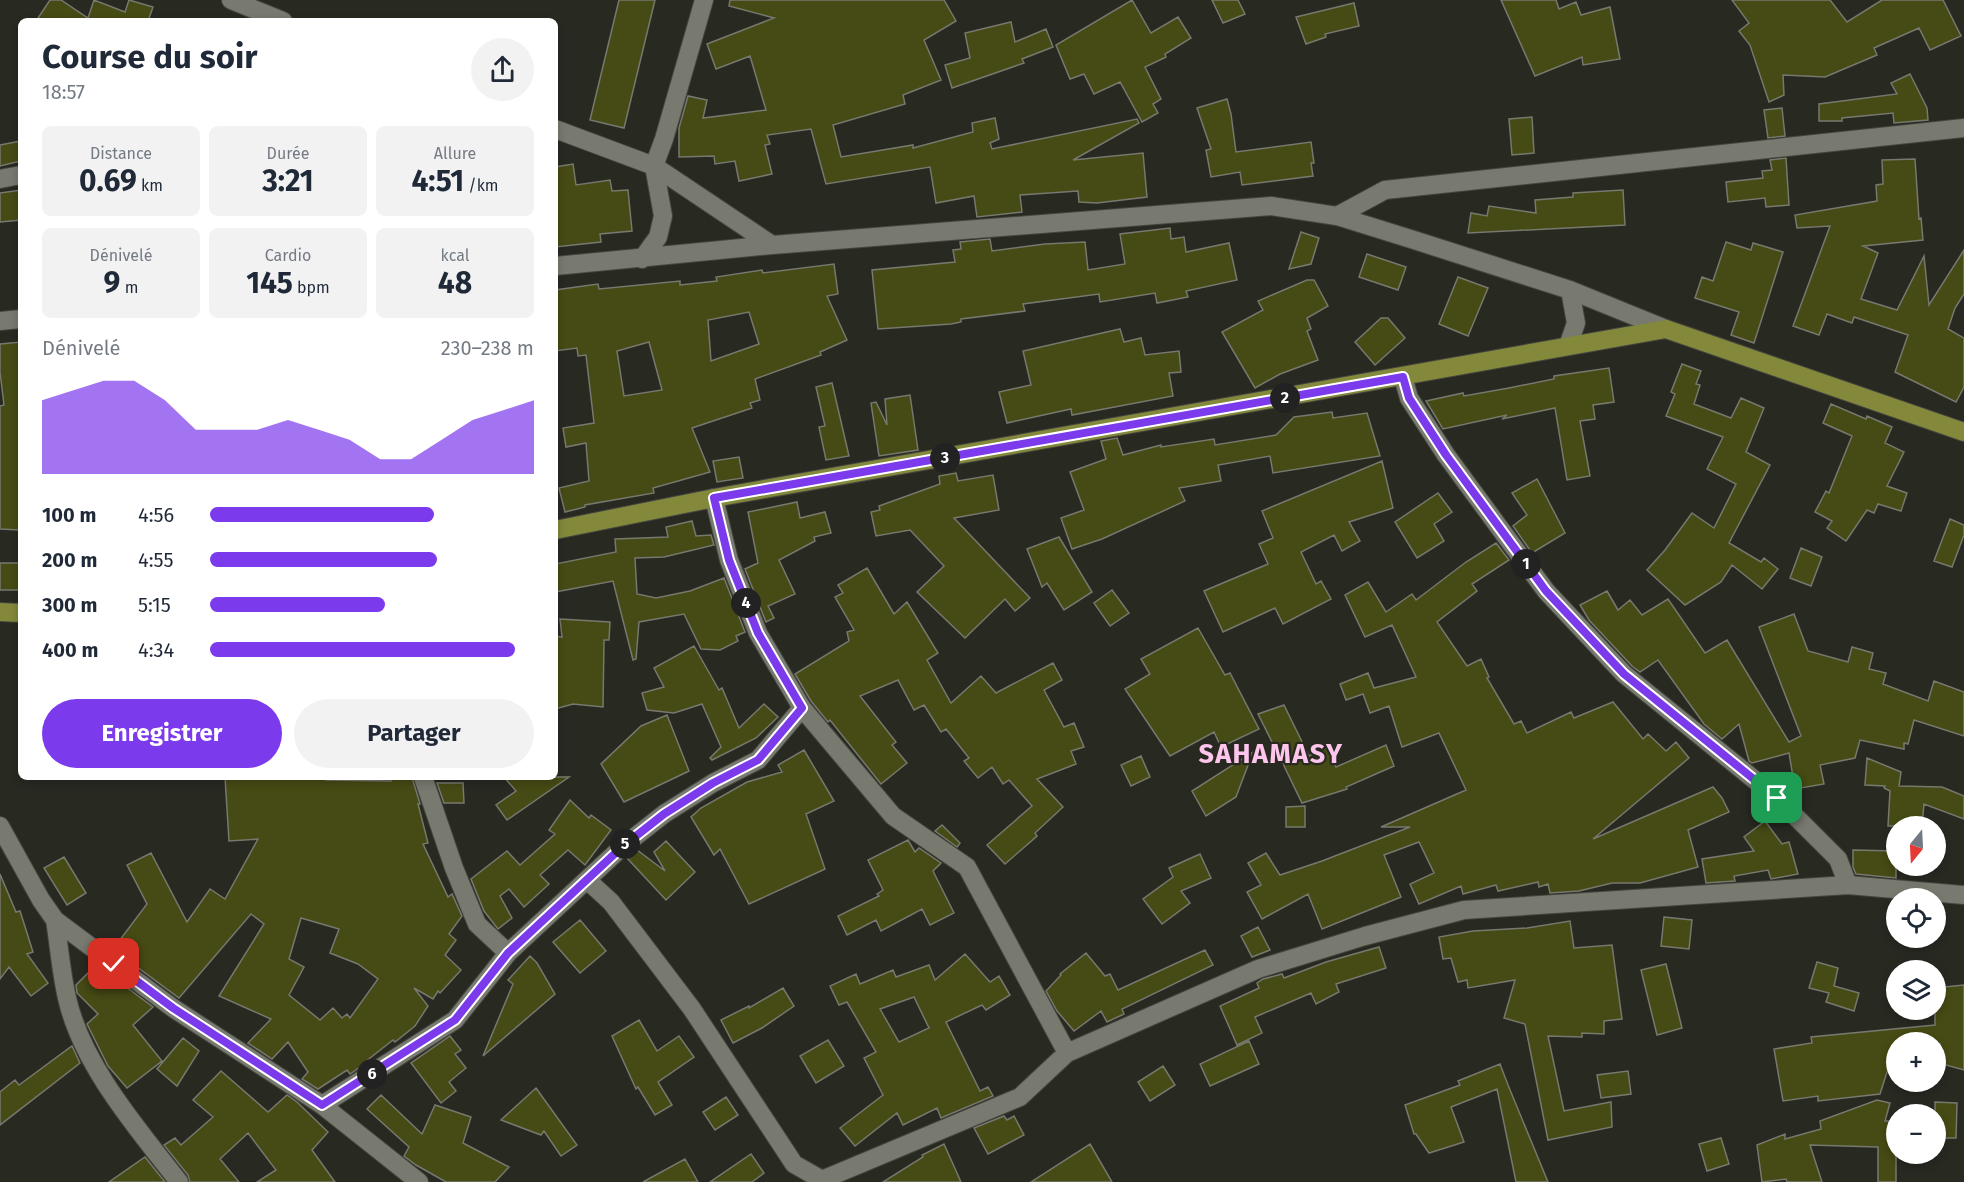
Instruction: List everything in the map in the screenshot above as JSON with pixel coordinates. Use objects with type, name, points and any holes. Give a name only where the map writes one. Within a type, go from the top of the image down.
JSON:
[{"type":"main road","points":[[558,529],[714,498],[1666,329],[1964,432]]},
{"type":"main road","points":[[0,612],[18,613]]},
{"type":"street","points":[[231,0],[276,18]]},
{"type":"street","points":[[642,259],[658,237],[663,216],[654,166],[704,0]]},
{"type":"street","points":[[1337,216],[1386,190],[1964,128]]},
{"type":"street","points":[[558,130],[654,166],[772,245]]},
{"type":"street","points":[[0,178],[18,175]]},
{"type":"street","points":[[558,266],[772,245],[1271,206],[1337,216],[1570,290],[1666,329]]},
{"type":"street","points":[[1568,346],[1576,323],[1570,290]]},
{"type":"street","points":[[0,321],[18,319]]},
{"type":"street","points":[[1403,377],[1409,398],[1446,455],[1546,591],[1624,674],[1777,798],[1838,860],[1848,885]]},
{"type":"street","points":[[714,498],[729,560],[758,633],[802,708],[893,816],[967,867],[1067,1053]]},
{"type":"street","points":[[322,1105],[455,1020],[508,953],[622,847],[664,814],[713,783],[758,760],[802,708]]},
{"type":"street","points":[[424,780],[454,868],[477,924],[508,953]]},
{"type":"street","points":[[0,826],[41,900],[55,920],[173,1008],[322,1105],[419,1182]]},
{"type":"street","points":[[587,880],[611,902],[692,1009],[794,1164],[820,1181],[1020,1097],[1067,1053],[1258,969],[1365,936],[1464,910],[1848,885],[1964,895]]},
{"type":"street","points":[[55,920],[67,999],[87,1052],[118,1102],[179,1182]]},
{"type":"building","points":[[50,0],[61,0],[88,18],[38,18]]},
{"type":"building","points":[[94,0],[125,12],[129,0],[153,7],[149,18],[88,18]]},
{"type":"building","points":[[619,0],[655,0],[624,128],[590,120]]},
{"type":"building","points":[[730,0],[944,0],[956,21],[924,40],[941,80],[903,95],[905,104],[833,125],[841,157],[913,145],[913,148],[973,132],[972,123],[995,118],[999,139],[990,143],[992,149],[1137,119],[1139,123],[1073,160],[1143,153],[1147,197],[1097,203],[1079,202],[1078,191],[1020,195],[1022,212],[977,217],[974,196],[936,203],[930,167],[826,184],[811,129],[767,135],[770,144],[765,145],[772,174],[739,181],[735,161],[715,164],[714,156],[679,157],[679,128],[688,96],[707,100],[703,118],[766,110],[750,56],[716,69],[707,44],[774,18],[729,6]]},
{"type":"building","points":[[1132,0],[1151,33],[1178,17],[1191,38],[1165,54],[1166,57],[1145,67],[1161,99],[1153,104],[1158,113],[1142,122],[1120,82],[1094,94],[1084,74],[1070,79],[1056,45]]},
{"type":"building","points":[[1212,0],[1238,0],[1245,14],[1223,23]]},
{"type":"building","points":[[1501,0],[1556,0],[1559,9],[1576,2],[1581,15],[1610,7],[1620,59],[1583,65],[1582,57],[1535,76]]},
{"type":"building","points":[[1732,0],[1830,0],[1847,22],[1882,0],[1943,0],[1961,36],[1930,50],[1919,28],[1874,48],[1877,55],[1825,77],[1783,75],[1784,95],[1769,102],[1750,45],[1739,31],[1749,23]]},
{"type":"building","points":[[1354,3],[1359,26],[1325,34],[1326,37],[1306,44],[1296,17]]},
{"type":"building","points":[[1011,22],[1015,42],[1046,29],[1053,47],[1022,59],[1024,63],[952,88],[945,65],[970,58],[965,33]]},
{"type":"building","points":[[1910,74],[1927,108],[1928,120],[1894,123],[1893,113],[1842,118],[1842,121],[1819,121],[1819,104],[1897,94],[1891,83]]},
{"type":"building","points":[[1227,99],[1236,152],[1311,142],[1313,176],[1242,185],[1240,172],[1211,177],[1206,150],[1211,149],[1197,108]]},
{"type":"building","points":[[1782,108],[1785,136],[1768,138],[1764,110]]},
{"type":"building","points":[[1532,117],[1534,153],[1512,155],[1509,119]]},
{"type":"building","points":[[18,142],[18,162],[0,166],[0,145]]},
{"type":"building","points":[[1786,158],[1789,205],[1766,207],[1765,198],[1728,202],[1726,182],[1763,178],[1762,171],[1772,170],[1770,160]]},
{"type":"building","points":[[1915,159],[1919,219],[1921,218],[1923,240],[1863,246],[1878,253],[1861,299],[1897,310],[1924,256],[1929,305],[1964,250],[1964,294],[1955,308],[1948,329],[1964,338],[1964,387],[1956,402],[1895,372],[1908,335],[1854,317],[1852,323],[1827,314],[1819,335],[1793,326],[1830,226],[1797,228],[1795,215],[1877,201],[1876,185],[1883,184],[1882,160]]},
{"type":"building","points":[[573,164],[576,185],[610,180],[612,191],[628,190],[632,231],[600,234],[601,242],[558,247],[558,166]]},
{"type":"building","points":[[18,190],[18,220],[0,222],[0,193]]},
{"type":"building","points":[[1623,190],[1625,225],[1468,233],[1471,213],[1487,216],[1489,206],[1536,213],[1535,200],[1573,197],[1573,193]]},
{"type":"building","points":[[1170,228],[1171,239],[1184,237],[1186,252],[1229,243],[1237,280],[1186,291],[1188,297],[1157,303],[1155,293],[1100,302],[1099,294],[1023,304],[1025,311],[961,319],[961,322],[951,324],[878,329],[872,270],[955,262],[953,250],[961,249],[960,242],[990,239],[992,251],[1045,244],[1085,242],[1088,270],[1125,264],[1120,234]]},
{"type":"building","points":[[1301,232],[1319,238],[1311,264],[1289,269]]},
{"type":"building","points":[[1726,242],[1751,250],[1753,243],[1783,252],[1754,343],[1731,335],[1739,312],[1695,298],[1702,277],[1713,281]]},
{"type":"building","points":[[1367,254],[1406,267],[1398,290],[1359,277]]},
{"type":"building","points":[[834,264],[838,294],[827,296],[847,340],[820,352],[821,355],[755,379],[760,400],[750,403],[752,408],[692,428],[710,472],[653,488],[654,493],[585,505],[585,507],[565,512],[559,488],[589,481],[586,443],[566,447],[563,428],[594,423],[586,355],[578,356],[577,348],[558,351],[558,290],[598,284],[599,289],[680,281],[680,285],[717,281],[716,277],[762,270],[763,273]],"holes":[[[749,312],[759,344],[711,361],[708,320]],[[649,342],[662,390],[624,396],[617,351]]]},
{"type":"building","points":[[1458,277],[1488,288],[1468,336],[1439,324]]},
{"type":"building","points":[[1307,280],[1314,280],[1328,306],[1307,318],[1311,329],[1307,331],[1318,360],[1280,374],[1255,388],[1222,332],[1263,310],[1258,301]]},
{"type":"building","points":[[1381,318],[1388,318],[1405,338],[1375,365],[1355,342]]},
{"type":"building","points":[[1120,329],[1124,342],[1141,338],[1145,355],[1179,351],[1181,372],[1169,373],[1173,396],[1072,415],[1071,409],[1007,423],[999,392],[1031,385],[1023,351]]},
{"type":"building","points":[[18,342],[18,530],[0,529],[0,406],[4,405],[0,372],[0,344]]},
{"type":"building","points":[[1682,364],[1701,371],[1696,384],[1700,385],[1694,404],[1731,418],[1741,398],[1764,408],[1746,452],[1770,465],[1729,543],[1761,562],[1764,558],[1778,569],[1762,589],[1732,565],[1721,582],[1685,605],[1647,570],[1692,513],[1714,528],[1736,484],[1707,469],[1723,437],[1666,416],[1675,394],[1671,392]]},
{"type":"building","points":[[1609,368],[1614,402],[1593,405],[1595,419],[1580,421],[1590,476],[1567,480],[1555,408],[1502,419],[1507,415],[1443,429],[1426,401],[1463,393],[1464,396],[1509,388],[1554,379],[1554,376]]},
{"type":"building","points":[[832,383],[849,456],[826,460],[819,427],[825,426],[816,387]]},
{"type":"building","points":[[910,395],[918,450],[879,456],[871,403],[876,402],[887,425],[885,399]]},
{"type":"building","points":[[1831,404],[1892,427],[1885,443],[1904,452],[1887,486],[1907,493],[1901,511],[1878,504],[1874,513],[1867,510],[1846,541],[1827,528],[1832,521],[1815,512],[1826,491],[1829,493],[1852,436],[1823,423]]},
{"type":"building","points":[[1332,412],[1333,418],[1367,413],[1380,456],[1273,473],[1270,456],[1218,465],[1221,481],[1179,488],[1185,501],[1102,539],[1072,549],[1061,518],[1084,510],[1070,472],[1106,459],[1101,441],[1117,438],[1123,455],[1161,445],[1161,447],[1214,439],[1215,445],[1276,435],[1294,417]]},
{"type":"building","points":[[739,457],[743,478],[717,482],[713,461]]},
{"type":"building","points":[[1382,461],[1393,508],[1349,522],[1360,541],[1342,551],[1334,535],[1301,552],[1316,584],[1321,581],[1331,599],[1283,624],[1275,608],[1223,632],[1204,591],[1268,564],[1259,544],[1273,538],[1262,511]]},
{"type":"building","points":[[956,473],[958,481],[993,475],[999,510],[954,518],[1030,598],[1015,611],[1005,599],[965,638],[917,592],[944,566],[910,530],[876,536],[871,512],[880,510],[879,506],[940,484],[939,476]]},
{"type":"building","points":[[1537,479],[1565,533],[1532,553],[1513,526],[1527,515],[1512,493]]},
{"type":"building","points":[[1438,493],[1452,512],[1434,524],[1444,541],[1417,558],[1395,522]]},
{"type":"building","points":[[797,502],[800,518],[825,512],[831,533],[814,537],[815,541],[779,560],[795,594],[768,606],[774,618],[766,622],[745,569],[758,563],[748,512]]},
{"type":"building","points":[[1950,519],[1964,525],[1964,535],[1952,567],[1934,561]]},
{"type":"building","points":[[692,521],[696,536],[711,535],[714,545],[664,557],[635,558],[637,594],[656,598],[690,591],[724,578],[745,632],[736,636],[738,641],[720,650],[701,649],[684,614],[639,622],[636,659],[633,660],[613,581],[558,591],[558,563],[616,552],[615,539],[668,537],[666,527]]},
{"type":"building","points":[[1059,537],[1092,592],[1064,610],[1047,583],[1042,587],[1027,549]]},
{"type":"building","points":[[1496,543],[1509,560],[1472,584],[1477,591],[1437,622],[1467,666],[1481,659],[1489,677],[1487,678],[1514,724],[1521,721],[1527,733],[1571,712],[1574,718],[1613,702],[1643,739],[1648,734],[1666,751],[1676,742],[1689,758],[1593,839],[1713,787],[1729,812],[1688,830],[1698,867],[1640,883],[1612,883],[1579,891],[1550,893],[1548,884],[1539,887],[1538,882],[1498,891],[1496,885],[1463,894],[1461,886],[1419,904],[1410,884],[1434,873],[1419,842],[1384,855],[1401,897],[1322,929],[1308,894],[1262,919],[1247,892],[1261,885],[1248,863],[1266,853],[1280,875],[1322,861],[1410,827],[1381,827],[1466,790],[1439,733],[1402,747],[1389,706],[1370,713],[1363,694],[1346,700],[1340,684],[1368,673],[1374,688],[1416,677],[1392,625],[1365,637],[1345,595],[1368,582],[1386,612],[1412,594],[1416,600],[1466,562]]},
{"type":"building","points":[[1801,548],[1822,557],[1811,586],[1790,578]]},
{"type":"building","points":[[0,563],[18,563],[18,590],[0,590]]},
{"type":"building","points":[[867,568],[894,614],[907,602],[938,653],[927,660],[951,703],[981,676],[996,693],[1053,663],[1062,680],[1044,690],[1064,727],[1074,723],[1084,747],[1071,751],[1076,764],[1037,779],[1063,807],[1035,833],[1037,836],[1005,864],[987,845],[1032,806],[1009,780],[1003,784],[992,767],[978,778],[964,761],[969,758],[946,729],[941,732],[924,705],[914,710],[898,680],[860,696],[896,742],[892,745],[907,763],[881,784],[830,720],[828,722],[811,701],[795,674],[849,641],[847,632],[854,630],[835,597],[843,593],[838,585]]},
{"type":"building","points":[[1112,590],[1129,613],[1110,626],[1094,603]]},
{"type":"building","points":[[1607,591],[1618,610],[1630,600],[1642,615],[1668,599],[1705,653],[1727,640],[1789,742],[1801,736],[1759,627],[1794,614],[1808,651],[1848,662],[1852,647],[1873,653],[1869,669],[1886,673],[1883,684],[1928,701],[1934,681],[1964,692],[1964,736],[1914,720],[1908,744],[1904,743],[1904,749],[1860,740],[1855,758],[1820,765],[1824,784],[1795,789],[1789,753],[1752,763],[1749,761],[1739,724],[1722,739],[1704,724],[1658,660],[1640,672],[1632,666],[1589,620],[1580,605]]},
{"type":"building","points":[[560,619],[610,622],[609,640],[604,640],[603,707],[573,704],[558,708],[558,636],[562,637]]},
{"type":"building","points":[[1198,628],[1225,675],[1230,673],[1259,729],[1221,747],[1214,732],[1170,756],[1125,689],[1150,674],[1141,659]]},
{"type":"building","points":[[694,646],[719,690],[722,688],[739,728],[764,704],[778,717],[756,738],[712,760],[710,758],[721,747],[702,704],[674,713],[647,710],[642,693],[664,687],[654,668]]},
{"type":"building","points":[[1284,705],[1309,756],[1326,747],[1336,767],[1386,745],[1394,766],[1346,787],[1347,789],[1302,803],[1278,749],[1276,750],[1258,714]]},
{"type":"building","points":[[667,715],[689,771],[624,802],[601,764],[641,726]]},
{"type":"building","points":[[804,750],[834,801],[806,814],[825,869],[749,904],[720,849],[714,855],[691,817],[701,808],[747,782],[782,772],[778,765]]},
{"type":"building","points":[[1253,752],[1236,797],[1206,816],[1192,791]]},
{"type":"building","points":[[1141,756],[1150,777],[1131,786],[1121,765]]},
{"type":"building","points":[[1867,758],[1901,772],[1899,786],[1942,787],[1964,796],[1964,819],[1924,804],[1923,816],[1889,816],[1890,791],[1884,788],[1885,786],[1865,785]]},
{"type":"building","points":[[558,777],[569,777],[507,820],[496,805],[516,791],[507,780],[558,780]]},
{"type":"building","points":[[225,780],[413,780],[428,843],[423,844],[448,897],[452,894],[462,916],[449,934],[456,940],[445,955],[461,970],[440,993],[438,991],[433,999],[414,988],[428,1006],[415,1026],[395,1042],[393,1040],[350,1074],[347,1070],[318,1089],[302,1079],[308,1072],[288,1042],[272,1059],[248,1043],[271,1019],[219,996],[264,924],[251,914],[179,998],[113,949],[147,904],[127,865],[151,853],[187,922],[210,889],[225,899],[258,839],[229,841]],"holes":[[[301,918],[339,929],[330,953],[358,964],[378,979],[350,1018],[347,1014],[342,1018],[333,1008],[320,1020],[289,995],[304,967],[289,959]]]},
{"type":"building","points":[[437,783],[463,783],[464,803],[444,803]]},
{"type":"building","points":[[570,800],[589,818],[591,815],[611,830],[585,865],[568,850],[540,875],[549,884],[524,907],[509,889],[500,896],[512,918],[498,929],[484,911],[471,879],[507,851],[520,865],[555,834],[549,830]]},
{"type":"building","points":[[1305,806],[1305,827],[1286,827],[1286,807]]},
{"type":"building","points":[[1765,821],[1782,844],[1789,842],[1798,874],[1771,879],[1768,870],[1734,876],[1735,881],[1706,883],[1702,859],[1754,851],[1744,837]]},
{"type":"building","points":[[942,825],[960,843],[957,847],[935,831]]},
{"type":"building","points":[[908,840],[915,852],[919,848],[941,863],[933,871],[954,913],[930,925],[922,909],[881,931],[876,920],[847,935],[838,916],[879,896],[877,894],[883,890],[868,860]]},
{"type":"building","points":[[666,841],[695,872],[666,900],[627,858],[637,850],[665,871],[654,852]]},
{"type":"building","points":[[1853,850],[1886,851],[1886,876],[1896,876],[1896,878],[1856,874],[1853,867]]},
{"type":"building","points":[[1200,854],[1211,878],[1181,891],[1190,903],[1162,924],[1143,899],[1173,877],[1169,868]]},
{"type":"building","points":[[64,857],[86,893],[67,905],[44,868]]},
{"type":"building","points":[[0,874],[16,912],[20,911],[33,952],[27,954],[48,983],[31,996],[9,967],[0,979]]},
{"type":"building","points":[[1664,917],[1692,920],[1689,949],[1661,946]]},
{"type":"building","points":[[580,920],[606,951],[580,973],[553,942]]},
{"type":"building","points":[[1570,921],[1574,948],[1612,945],[1622,1019],[1604,1021],[1604,1034],[1582,1033],[1582,1037],[1548,1036],[1564,1111],[1611,1102],[1612,1127],[1548,1140],[1525,1024],[1504,1018],[1515,980],[1468,988],[1467,980],[1458,982],[1451,958],[1443,959],[1439,937],[1473,931],[1527,928]]},
{"type":"building","points":[[1258,927],[1270,950],[1252,957],[1241,936]]},
{"type":"building","points":[[1379,947],[1386,968],[1336,984],[1339,992],[1316,1004],[1311,993],[1255,1017],[1262,1033],[1237,1045],[1220,1006],[1259,988],[1257,983],[1263,979],[1282,974],[1284,978],[1326,962]]},
{"type":"building","points":[[1205,950],[1213,965],[1122,1009],[1124,1014],[1107,1022],[1101,1011],[1074,1031],[1057,1011],[1046,991],[1060,974],[1086,953],[1105,976],[1110,974],[1118,990]]},
{"type":"building","points":[[965,954],[990,982],[999,976],[1010,995],[986,1010],[982,1005],[946,1022],[980,1091],[988,1087],[993,1096],[941,1118],[937,1108],[903,1125],[897,1113],[855,1146],[840,1128],[883,1095],[864,1058],[876,1052],[847,1002],[839,1005],[830,986],[856,974],[860,984],[893,970],[896,977],[929,965],[935,980]],"holes":[[[914,997],[929,1028],[899,1042],[880,1009]]]},
{"type":"building","points":[[530,956],[537,963],[555,994],[483,1056],[513,984],[508,980]]},
{"type":"building","points":[[1817,962],[1838,968],[1834,986],[1859,993],[1854,1011],[1826,1002],[1829,993],[1809,988]]},
{"type":"building","points":[[1666,964],[1682,1028],[1657,1035],[1641,970]]},
{"type":"building","points":[[98,966],[153,1007],[133,1025],[162,1061],[127,1088],[108,1066],[87,1024],[98,1014],[77,993],[76,985],[89,972],[92,974]]},
{"type":"building","points":[[1964,985],[1964,1070],[1946,1065],[1946,1032],[1886,1032],[1886,1075],[1880,1094],[1818,1101],[1818,1096],[1783,1101],[1774,1049],[1812,1043],[1811,1037],[1935,1025],[1935,1020],[1946,1020],[1946,987]]},
{"type":"building","points":[[783,988],[794,1006],[762,1028],[733,1043],[721,1020],[749,1006],[749,1008]]},
{"type":"building","points":[[639,1020],[657,1051],[679,1036],[694,1057],[658,1082],[672,1105],[655,1115],[638,1087],[636,1089],[612,1036]]},
{"type":"building","points":[[450,1036],[461,1050],[455,1054],[466,1068],[449,1082],[456,1091],[441,1103],[411,1063]]},
{"type":"building","points":[[183,1038],[199,1051],[177,1086],[157,1069]]},
{"type":"building","points":[[828,1040],[844,1066],[816,1083],[800,1056]]},
{"type":"building","points":[[1249,1041],[1259,1064],[1210,1086],[1200,1064]]},
{"type":"building","points":[[72,1046],[80,1063],[0,1125],[0,1092],[15,1080],[19,1085]]},
{"type":"building","points":[[1500,1064],[1548,1182],[1516,1182],[1497,1089],[1451,1107],[1464,1142],[1429,1153],[1414,1134],[1405,1105],[1460,1085],[1458,1081]]},
{"type":"building","points":[[1163,1066],[1175,1085],[1150,1101],[1138,1082]]},
{"type":"building","points":[[221,1071],[268,1112],[287,1095],[328,1132],[312,1150],[335,1182],[257,1182],[276,1170],[248,1133],[220,1159],[239,1182],[190,1182],[188,1175],[164,1145],[175,1138],[181,1145],[213,1117],[193,1100]]},
{"type":"building","points":[[1628,1071],[1631,1094],[1601,1098],[1597,1075]]},
{"type":"building","points":[[536,1088],[577,1145],[561,1156],[544,1131],[541,1135],[501,1120]]},
{"type":"building","points":[[381,1095],[422,1134],[435,1105],[471,1117],[463,1143],[509,1167],[495,1182],[446,1182],[404,1156],[409,1147],[367,1109]]},
{"type":"building","points":[[726,1097],[738,1115],[715,1130],[703,1112]]},
{"type":"building","points":[[1877,1100],[1890,1103],[1886,1104],[1886,1164],[1896,1164],[1896,1182],[1878,1182],[1878,1147],[1810,1145],[1822,1182],[1787,1182],[1786,1179],[1762,1182],[1757,1145],[1785,1134],[1785,1139],[1821,1129],[1820,1121]]},
{"type":"building","points":[[1935,1102],[1957,1103],[1956,1138],[1946,1138],[1946,1104],[1935,1104]]},
{"type":"building","points":[[1004,1116],[1007,1120],[1014,1116],[1024,1135],[988,1154],[974,1128]]},
{"type":"building","points":[[1721,1138],[1729,1164],[1707,1171],[1699,1144]]},
{"type":"building","points":[[944,1144],[961,1182],[883,1182],[923,1157],[922,1155]]},
{"type":"building","points":[[1090,1144],[1112,1182],[1031,1182]]},
{"type":"building","points":[[751,1154],[764,1173],[752,1182],[710,1182]]},
{"type":"building","points":[[145,1157],[165,1182],[109,1182]]},
{"type":"building","points":[[685,1159],[698,1182],[643,1182]]},
{"type":"district","name":"SAHAMASY","points":[[1271,754]]},
{"type":"route","points":[[114,964],[173,1008],[322,1105],[455,1020],[508,953],[622,847],[664,814],[713,783],[758,760],[802,708],[758,633],[729,560],[714,498],[1403,377],[1409,398],[1446,455],[1546,591],[1624,674],[1777,798]]}]
